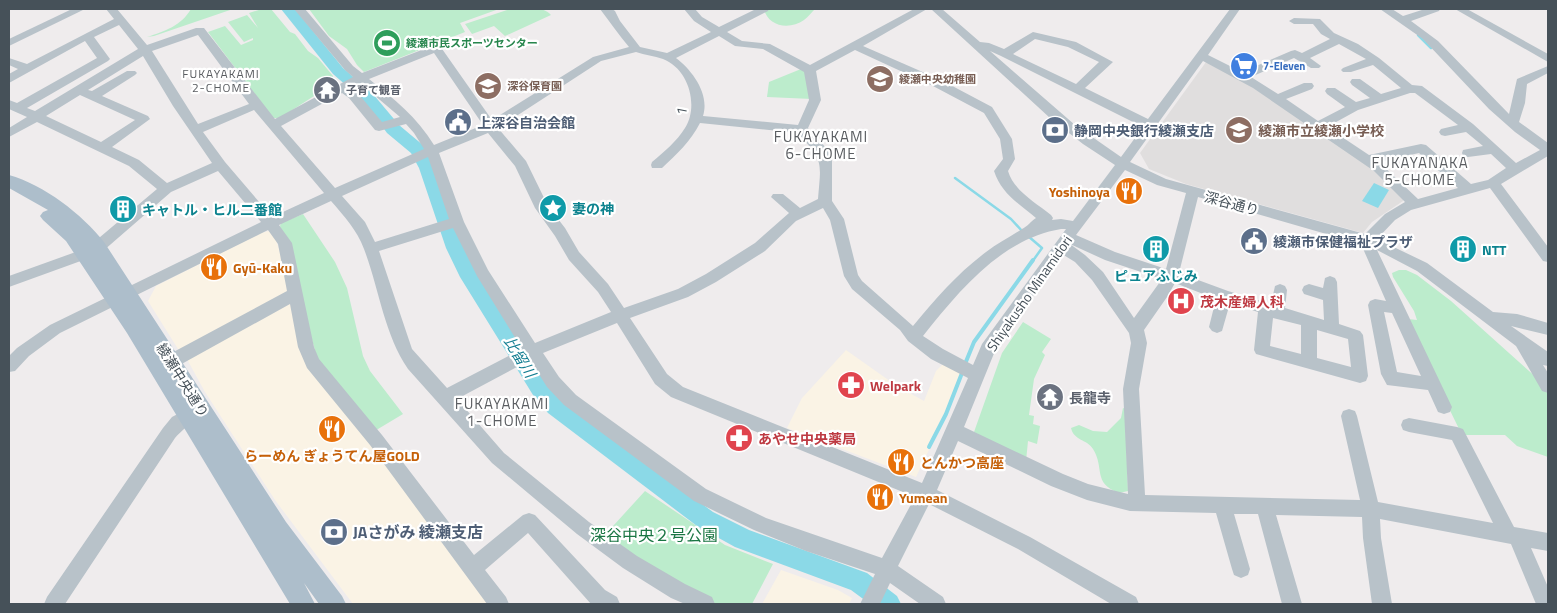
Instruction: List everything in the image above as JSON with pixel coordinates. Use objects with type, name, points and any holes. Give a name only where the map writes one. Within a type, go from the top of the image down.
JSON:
[{"type":"main road","name":"綾瀬中央通り","points":[[9,181],[42,198],[84,230],[91,251],[120,297],[172,361],[278,530],[334,604]]},
{"type":"main road","name":"綾瀬中央通り","points":[[9,192],[52,218],[72,237],[91,251]]},
{"type":"main road","name":"綾瀬中央通り","points":[[120,297],[134,328],[303,604]]},
{"type":"street","points":[[9,43],[80,9]]},
{"type":"street","points":[[111,9],[145,50],[220,165],[285,243],[306,347],[314,363],[376,440],[473,568],[493,602]]},
{"type":"street","points":[[299,9],[339,58],[353,95],[379,128],[409,119]]},
{"type":"street","points":[[605,9],[611,13],[615,22],[636,49]]},
{"type":"street","points":[[690,9],[698,19],[739,44],[766,46],[810,70]]},
{"type":"street","points":[[9,366],[38,340],[55,329],[270,223],[424,154],[490,128],[597,59],[636,49],[668,57],[764,9]]},
{"type":"street","points":[[810,70],[918,9]]},
{"type":"street","name":"深谷通り","points":[[936,9],[1086,142],[1122,164],[1147,176],[1193,192],[1368,240],[1422,267],[1548,360]]},
{"type":"street","name":"Shiyakusho Minamidori","points":[[877,590],[955,431],[988,348],[1235,9]]},
{"type":"street","points":[[1385,9],[1426,37],[1462,72],[1478,92],[1523,133],[1548,150],[1493,183],[1415,204],[1400,210],[1390,217],[1368,240],[1369,248],[1444,407]]},
{"type":"street","points":[[1402,20],[1435,9]]},
{"type":"street","points":[[1460,9],[1548,59]]},
{"type":"street","points":[[1294,21],[1313,16],[1321,30],[1359,49],[1409,89]]},
{"type":"street","points":[[9,79],[87,36],[121,20]]},
{"type":"street","points":[[23,111],[79,90],[145,50],[200,30],[256,105],[360,226],[371,248],[405,351],[414,364],[498,458],[583,528],[630,562],[674,598],[705,604]]},
{"type":"street","points":[[1005,54],[1033,35],[1072,44],[1107,62],[1093,72],[1090,79],[1077,89]]},
{"type":"street","points":[[9,133],[23,111],[104,59],[87,36]]},
{"type":"street","points":[[1302,58],[1338,40]]},
{"type":"street","points":[[978,47],[985,45],[1005,54],[1150,125]]},
{"type":"street","points":[[854,46],[937,83],[988,110],[1006,139],[1010,154],[1001,171],[1002,177],[1017,196],[1046,218],[1032,227],[1032,230]]},
{"type":"street","points":[[274,125],[350,83],[436,48],[490,128],[518,160],[542,208],[560,232],[574,256],[603,288],[657,374],[677,392],[926,493],[1068,567],[1129,604]]},
{"type":"street","points":[[1243,76],[1295,53],[1315,66]]},
{"type":"street","points":[[1200,55],[1243,76],[1318,126],[1388,175],[1415,204]]},
{"type":"street","name":"1","points":[[657,166],[678,146],[697,119],[698,100],[694,87],[678,63],[668,57]]},
{"type":"street","points":[[1347,70],[1375,60]]},
{"type":"street","points":[[9,61],[28,69]]},
{"type":"street","points":[[1512,122],[1520,103],[1521,82],[1548,69]]},
{"type":"street","points":[[802,129],[814,100],[810,70]]},
{"type":"street","points":[[92,96],[131,73]]},
{"type":"street","points":[[1356,82],[1379,98]]},
{"type":"street","points":[[350,83],[387,98],[419,130],[424,154],[449,225],[482,272],[522,356],[553,382],[570,400],[700,495],[760,524],[806,542],[874,562],[877,590],[936,604]]},
{"type":"street","points":[[1277,99],[1308,86]]},
{"type":"street","points":[[1318,126],[1354,107],[1409,89],[1418,89],[1469,128],[1515,169]]},
{"type":"street","points":[[79,90],[144,119],[102,146]]},
{"type":"street","points":[[1331,91],[1354,107]]},
{"type":"street","points":[[196,130],[256,105]]},
{"type":"street","points":[[23,111],[102,146],[134,163],[166,189]]},
{"type":"street","points":[[697,119],[802,129],[823,153],[826,161],[825,201],[837,219],[851,276],[857,285],[905,326],[913,337],[937,354],[977,376]]},
{"type":"street","points":[[1445,132],[1469,128]]},
{"type":"street","points":[[1366,160],[1421,148],[1469,190]]},
{"type":"street","points":[[1468,153],[1494,149]]},
{"type":"street","points":[[9,282],[91,251],[166,189],[220,165]]},
{"type":"street","points":[[1493,183],[1548,257]]},
{"type":"street","points":[[1136,330],[1139,323],[1162,294],[1171,276],[1193,192]]},
{"type":"street","points":[[778,197],[799,214]]},
{"type":"street","points":[[445,397],[522,356],[620,315],[683,293],[712,278],[760,247],[781,227],[799,214],[825,201]]},
{"type":"street","points":[[913,337],[951,290],[1000,248],[1032,230],[1062,222],[1077,256],[1107,287],[1128,322],[1136,330],[1139,343],[1131,389],[1137,503]]},
{"type":"street","points":[[371,248],[449,225]]},
{"type":"street","points":[[1068,237],[1110,256],[1224,296],[1271,311],[1355,336],[1360,376],[1309,362],[1262,355],[1271,311],[1280,290]]},
{"type":"street","points":[[1309,290],[1331,289],[1332,329]]},
{"type":"street","points":[[172,361],[295,294]]},
{"type":"street","points":[[1217,327],[1224,296]]},
{"type":"street","points":[[1398,308],[1375,305],[1389,374],[1393,380],[1433,384]]},
{"type":"street","points":[[1489,318],[1517,320],[1548,328]]},
{"type":"street","points":[[1308,322],[1309,362]]},
{"type":"street","points":[[1520,341],[1548,386]]},
{"type":"street","points":[[54,604],[169,433],[178,422],[187,416]]},
{"type":"street","points":[[1349,416],[1371,509],[1372,538],[1382,604]]},
{"type":"street","points":[[1409,425],[1457,434],[1513,535],[1546,604]]},
{"type":"street","points":[[955,431],[1057,480],[1087,492],[1130,503],[1371,509],[1548,542]]},
{"type":"street","points":[[1223,506],[1241,569]]},
{"type":"street","points":[[1265,507],[1292,604]]},
{"type":"street","points":[[473,568],[529,521],[598,596],[610,604]]},
{"type":"shaded area","name":"綾瀬市立綾瀬小学校","points":[[1206,62],[1249,85],[1365,161],[1403,198],[1403,201],[1372,222],[1363,233],[1186,184],[1149,169],[1140,153]]},
{"type":"shaded area","points":[[269,231],[276,240],[281,256],[297,324],[499,604],[353,604],[275,500],[205,392],[182,350],[178,349],[148,301],[156,286],[261,233]]},
{"type":"shaded area","points":[[846,350],[897,386],[924,401],[936,371],[944,363],[961,371],[946,414],[916,477],[787,428],[802,398]]},
{"type":"shaded area","points":[[781,570],[838,590],[852,598],[849,604],[762,604]]},
{"type":"green space","points":[[191,9],[233,9],[147,37],[177,24]]},
{"type":"green space","points":[[262,9],[271,9],[290,32],[295,34],[308,51],[318,58],[333,76],[333,83],[331,85],[280,118],[273,118],[208,32],[225,26],[241,45],[253,40],[253,38],[244,42],[228,22],[247,15],[258,28],[249,13]]},
{"type":"green space","name":"綾瀬市民スポーツセンター","points":[[309,9],[499,9],[460,23],[465,32],[364,72],[347,49],[329,36]]},
{"type":"green space","points":[[510,9],[538,9],[551,15],[505,36],[494,26],[472,34],[465,24]]},
{"type":"green space","points":[[764,9],[815,9],[804,20],[786,26],[770,20]]},
{"type":"green space","points":[[801,69],[806,72],[812,99],[767,97],[769,82]]},
{"type":"green space","points":[[303,214],[335,262],[347,288],[363,356],[370,371],[403,414],[373,432],[318,361],[280,226],[281,223]]},
{"type":"green space","points":[[1406,270],[1417,275],[1451,301],[1548,388],[1548,457],[1517,446],[1505,435],[1462,435],[1419,347],[1408,319],[1417,320],[1414,311],[1393,277],[1392,273]]},
{"type":"green space","points":[[1023,322],[1051,339],[1042,352],[1045,355],[1034,379],[1029,415],[1034,416],[1033,424],[1040,426],[1037,444],[1028,441],[1026,461],[974,432],[1002,353]]},
{"type":"green space","points":[[1123,408],[1125,409],[1128,491],[1119,493],[1105,485],[1093,449],[1078,438],[1071,428],[1079,425],[1093,431],[1107,432],[1121,418]]},
{"type":"green space","name":"深谷中央２号公園","points":[[645,491],[725,545],[773,564],[752,604],[716,604],[678,584],[603,537]]},
{"type":"water","points":[[1374,183],[1389,190],[1378,208],[1362,201]]},
{"type":"waterway","name":"比留川","points":[[288,9],[338,71],[368,97],[393,129],[418,150],[427,168],[455,248],[469,277],[540,389],[555,407],[705,519],[743,539],[859,581],[889,604]]},
{"type":"waterway","points":[[1418,35],[1431,48]]},
{"type":"waterway","points":[[955,178],[1011,219],[1023,232]]},
{"type":"waterway","points":[[1028,236],[1042,248],[1032,262]]},
{"type":"waterway","points":[[965,364],[974,342],[1033,260]]},
{"type":"waterway","points":[[929,447],[946,414],[962,373]]},
{"type":"place","name":"綾瀬市民スポーツセンター","points":[[387,43]]},
{"type":"place","name":"7-Eleven","points":[[1244,66]]},
{"type":"place","name":"綾瀬中央幼稚園","points":[[880,79]]},
{"type":"place","name":"深谷保育園","points":[[488,86]]},
{"type":"place","name":"子育て観音","points":[[327,90]]},
{"type":"place","name":"上深谷自治会館","points":[[458,122]]},
{"type":"place","name":"静岡中央銀行綾瀬支店","points":[[1055,130]]},
{"type":"place","name":"綾瀬市立綾瀬小学校","points":[[1239,130]]},
{"type":"place","name":"Yoshinoya","points":[[1129,191]]},
{"type":"place","name":"妻の神","points":[[553,208]]},
{"type":"place","name":"キャトル・ヒル二番館","points":[[123,209]]},
{"type":"place","name":"綾瀬市保健福祉プラザ","points":[[1254,241]]},
{"type":"place","name":"ピュアふじみ","points":[[1156,249]]},
{"type":"place","name":"NTT","points":[[1463,249]]},
{"type":"place","name":"Gyū-Kaku","points":[[214,267]]},
{"type":"place","name":"茂木産婦人科","points":[[1181,301]]},
{"type":"place","name":"Welpark","points":[[851,385]]},
{"type":"place","name":"長龍寺","points":[[1050,397]]},
{"type":"place","name":"らーめん ぎょうてん屋GOLD","points":[[332,429]]},
{"type":"place","name":"あやせ中央薬局","points":[[739,438]]},
{"type":"place","name":"とんかつ高座","points":[[901,462]]},
{"type":"place","name":"Yumean","points":[[880,497]]},
{"type":"place","name":"JAさがみ 綾瀬支店","points":[[334,532]]},
{"type":"district","name":"FUKAYAKAMI 2-CHOME","points":[[221,80]]},
{"type":"district","name":"FUKAYAKAMI 6-CHOME","points":[[821,144]]},
{"type":"district","name":"FUKAYANAKA 5-CHOME","points":[[1420,170]]},
{"type":"district","name":"FUKAYAKAMI 1-CHOME","points":[[502,412]]}]
